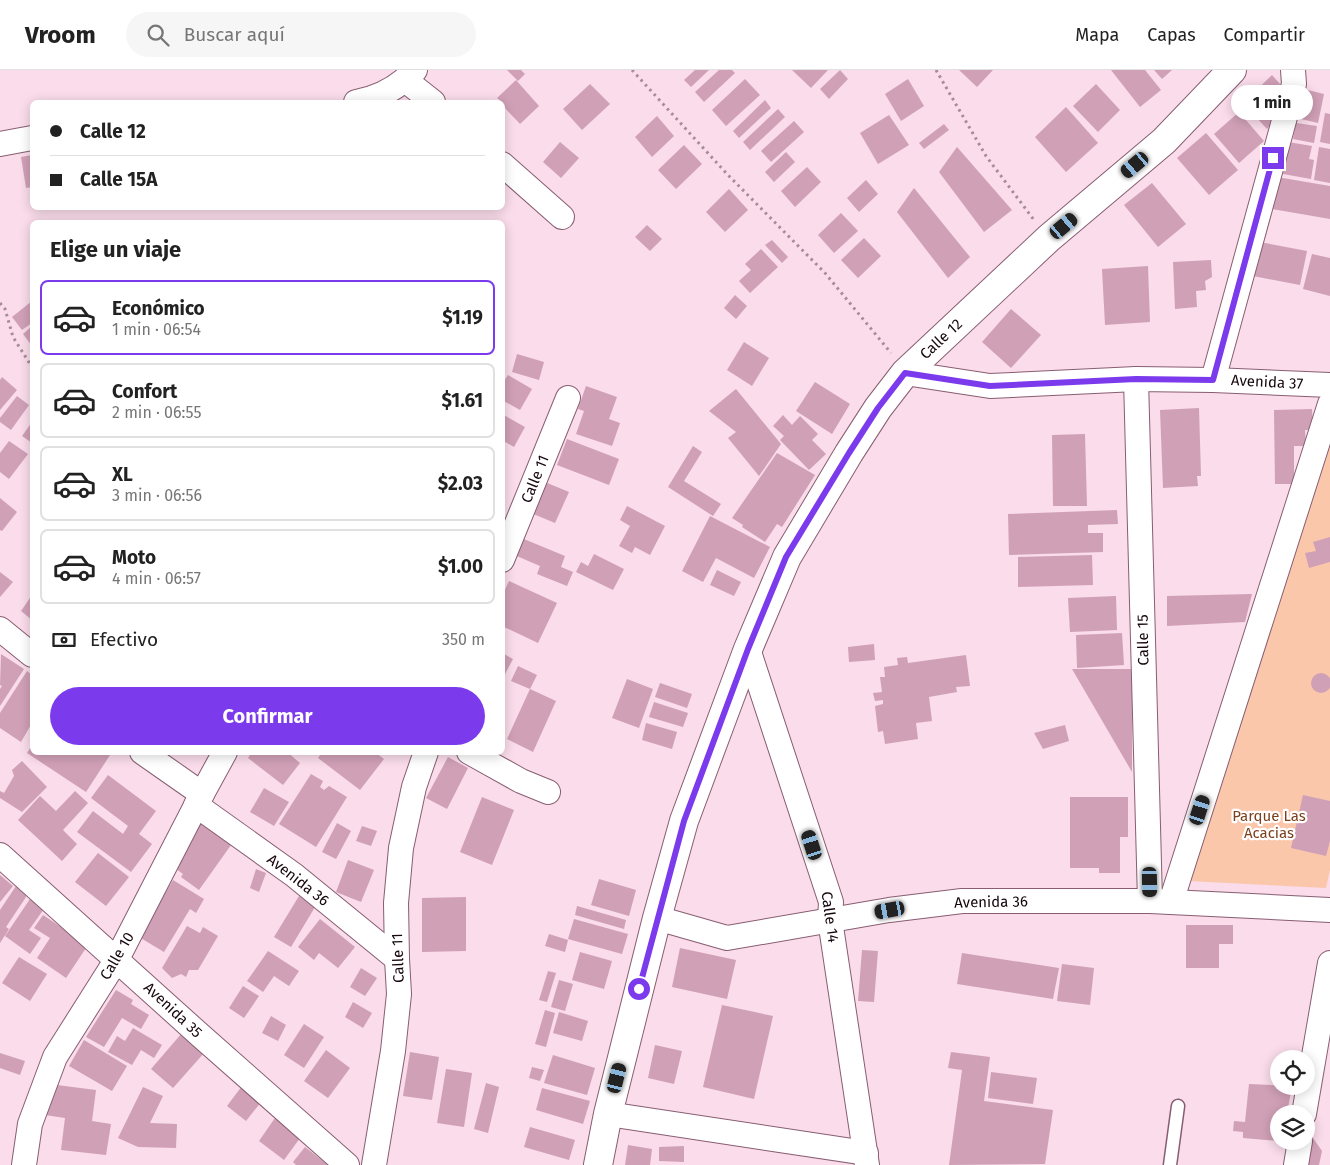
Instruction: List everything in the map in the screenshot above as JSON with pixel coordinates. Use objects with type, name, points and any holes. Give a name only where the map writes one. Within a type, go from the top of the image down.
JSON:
[{"type":"main road","name":"Calle 12","points":[[598,1165],[608,1114],[657,918],[684,821],[748,649],[786,557],[878,408],[898,363],[1164,141],[1232,70]]},
{"type":"street","points":[[1213,380],[1294,84],[1293,70]]},
{"type":"street","points":[[363,100],[378,96],[410,75],[431,100]]},
{"type":"street","points":[[0,144],[30,138]]},
{"type":"street","points":[[505,167],[562,217]]},
{"type":"street","name":"Avenida 37","points":[[898,363],[990,386],[1136,379],[1330,385]]},
{"type":"street","name":"Calle 15","points":[[1136,379],[1160,902]]},
{"type":"street","name":"Calle 11","points":[[505,553],[568,398]]},
{"type":"street","points":[[1160,902],[1330,404]]},
{"type":"street","points":[[0,629],[30,653]]},
{"type":"street","name":"Calle 14","points":[[748,649],[831,902],[830,920],[867,1159]]},
{"type":"street","name":"Avenida 36","points":[[146,755],[397,959]]},
{"type":"street","name":"Calle 10","points":[[24,1165],[30,1124],[55,1057],[117,959],[223,755]]},
{"type":"street","name":"Calle 11","points":[[374,1165],[393,1051],[399,994],[396,903],[402,848],[414,787],[425,755]]},
{"type":"street","points":[[475,755],[521,781],[548,792]]},
{"type":"street","name":"Avenida 35","points":[[0,855],[347,1165]]},
{"type":"street","name":"Avenida 36","points":[[657,918],[727,938],[890,910],[962,901],[1160,902],[1330,910]]},
{"type":"street","points":[[1306,1105],[1330,964]]},
{"type":"street","points":[[608,1114],[867,1159]]},
{"type":"street","points":[[1296,1165],[1298,1150]]},
{"type":"lane","points":[[1170,1165],[1178,1106]]},
{"type":"path","points":[[632,70],[727,174],[825,273],[898,363]]},
{"type":"path","points":[[936,70],[986,156],[1036,222]]},
{"type":"path","points":[[0,303],[5,308],[13,337],[30,364]]},
{"type":"green space","name":"Parque Las Acacias","points":[[1330,435],[1330,870],[1326,888],[1188,881]]},
{"type":"building","points":[[507,70],[521,70],[525,74],[518,81]]},
{"type":"building","points":[[695,70],[709,70],[691,87],[684,80]]},
{"type":"building","points":[[719,70],[732,70],[735,73],[704,102],[695,92]]},
{"type":"building","points":[[792,70],[828,70],[811,88]]},
{"type":"building","points":[[840,70],[848,79],[829,99],[820,89]]},
{"type":"building","points":[[959,70],[993,70],[977,87]]},
{"type":"building","points":[[1111,70],[1145,70],[1161,90],[1140,107]]},
{"type":"building","points":[[1154,70],[1172,70],[1162,79]]},
{"type":"building","points":[[1272,75],[1280,84],[1273,122],[1267,129],[1243,103]]},
{"type":"building","points":[[745,79],[760,95],[726,126],[712,110]]},
{"type":"building","points":[[908,79],[924,106],[901,121],[885,94]]},
{"type":"building","points":[[516,80],[539,106],[520,124],[505,108],[505,100],[497,98]]},
{"type":"building","points":[[590,84],[610,104],[582,130],[563,109]]},
{"type":"building","points":[[1096,84],[1120,110],[1098,132],[1073,106]]},
{"type":"building","points":[[1304,89],[1324,94],[1318,123],[1297,118]]},
{"type":"building","points":[[765,100],[771,108],[739,138],[733,131]]},
{"type":"building","points":[[1066,107],[1098,143],[1066,172],[1035,137]]},
{"type":"building","points":[[778,109],[785,117],[750,150],[743,142]]},
{"type":"building","points":[[1239,112],[1264,141],[1239,163],[1214,134]]},
{"type":"building","points":[[1325,113],[1330,114],[1330,144],[1320,142]]},
{"type":"building","points":[[889,115],[909,145],[878,164],[860,133]]},
{"type":"building","points":[[657,116],[674,136],[652,157],[635,137]]},
{"type":"building","points":[[794,121],[804,132],[771,162],[761,151]]},
{"type":"building","points":[[1296,123],[1317,126],[1314,143],[1293,139]]},
{"type":"building","points":[[944,124],[949,130],[924,149],[919,143]]},
{"type":"building","points":[[1206,133],[1238,170],[1209,195],[1177,158]]},
{"type":"building","points":[[560,142],[579,158],[561,178],[543,162]]},
{"type":"building","points":[[1288,142],[1312,146],[1309,159],[1314,160],[1311,179],[1283,174]]},
{"type":"building","points":[[684,145],[702,164],[676,189],[658,170]]},
{"type":"building","points":[[957,147],[1012,210],[984,232],[939,172]]},
{"type":"building","points":[[1319,147],[1330,149],[1330,183],[1314,180]]},
{"type":"building","points":[[786,152],[795,162],[774,182],[765,172]]},
{"type":"building","points":[[30,155],[30,187],[26,188],[21,157]]},
{"type":"building","points":[[807,167],[821,182],[795,207],[781,191]]},
{"type":"building","points":[[1277,177],[1330,186],[1330,219],[1272,209]]},
{"type":"building","points":[[866,180],[878,194],[859,212],[847,198]]},
{"type":"building","points":[[1152,183],[1186,224],[1158,247],[1124,205]]},
{"type":"building","points":[[914,188],[970,257],[948,278],[897,212]]},
{"type":"building","points":[[729,189],[748,210],[725,232],[706,212]]},
{"type":"building","points":[[841,213],[858,231],[834,253],[818,235]]},
{"type":"building","points":[[647,225],[662,239],[650,251],[635,237]]},
{"type":"building","points":[[864,238],[881,256],[858,278],[841,260]]},
{"type":"building","points":[[772,240],[788,257],[782,263],[765,245]]},
{"type":"building","points":[[1260,242],[1307,251],[1300,285],[1253,276]]},
{"type":"building","points":[[761,249],[778,267],[750,293],[739,281],[751,270],[745,264]]},
{"type":"building","points":[[1312,254],[1330,258],[1330,296],[1303,289]]},
{"type":"building","points":[[1211,260],[1212,277],[1205,281],[1206,290],[1196,291],[1197,307],[1175,309],[1173,262]]},
{"type":"building","points":[[1148,266],[1150,322],[1105,325],[1102,269]]},
{"type":"building","points":[[735,295],[747,306],[736,319],[724,308]]},
{"type":"building","points":[[30,303],[30,324],[22,330],[12,317]]},
{"type":"building","points":[[1011,309],[1041,335],[1011,368],[982,342]]},
{"type":"building","points":[[30,328],[30,343],[23,334]]},
{"type":"building","points":[[744,342],[769,358],[752,386],[727,370]]},
{"type":"building","points":[[517,354],[544,362],[539,380],[512,372]]},
{"type":"building","points":[[508,375],[532,389],[520,410],[505,402],[505,380]]},
{"type":"building","points":[[2,377],[17,390],[0,410],[0,380]]},
{"type":"building","points":[[815,382],[850,404],[832,434],[796,411]]},
{"type":"building","points":[[586,386],[617,397],[609,419],[620,423],[612,446],[576,434],[584,411],[578,409]]},
{"type":"building","points":[[736,389],[781,444],[759,476],[728,438],[736,432],[709,411]]},
{"type":"building","points":[[17,396],[29,405],[11,430],[0,422],[0,418]]},
{"type":"building","points":[[1199,408],[1201,476],[1197,476],[1198,486],[1163,488],[1160,410]]},
{"type":"building","points":[[1312,409],[1313,430],[1305,430],[1306,446],[1294,446],[1294,484],[1275,484],[1274,410]]},
{"type":"building","points":[[783,415],[792,425],[800,416],[818,434],[812,440],[826,454],[809,470],[780,440],[784,436],[773,426]]},
{"type":"building","points":[[505,416],[525,427],[514,447],[505,442]]},
{"type":"building","points":[[30,425],[30,442],[22,436]]},
{"type":"building","points":[[1085,434],[1087,506],[1053,506],[1052,435]]},
{"type":"building","points":[[567,439],[619,459],[609,485],[557,465]]},
{"type":"building","points":[[9,441],[28,454],[9,479],[0,472],[0,453]]},
{"type":"building","points":[[693,446],[702,452],[684,481],[721,504],[713,516],[668,487]]},
{"type":"building","points":[[777,453],[815,475],[782,527],[777,524],[765,542],[732,518]]},
{"type":"building","points":[[540,480],[569,492],[555,523],[526,511]]},
{"type":"building","points":[[0,498],[17,512],[2,531],[0,530]]},
{"type":"building","points":[[627,506],[665,526],[650,555],[635,547],[632,553],[619,546],[630,526],[620,520]]},
{"type":"building","points":[[1117,510],[1118,524],[1088,525],[1088,533],[1103,533],[1103,552],[1009,555],[1008,514]]},
{"type":"building","points":[[710,516],[770,547],[754,578],[716,558],[703,582],[682,571]]},
{"type":"building","points":[[519,537],[565,556],[561,567],[573,572],[567,586],[537,574],[540,566],[512,554]]},
{"type":"building","points":[[1330,537],[1330,562],[1309,568],[1305,553],[1316,551],[1313,542]]},
{"type":"building","points":[[594,554],[624,569],[613,590],[576,572],[581,562],[588,566]]},
{"type":"building","points":[[1092,555],[1093,585],[1018,587],[1018,557]]},
{"type":"building","points":[[717,570],[741,582],[734,596],[710,585]]},
{"type":"building","points":[[0,572],[13,582],[0,597]]},
{"type":"building","points":[[509,581],[557,603],[538,643],[505,627],[505,590]]},
{"type":"building","points":[[1252,594],[1245,622],[1167,626],[1167,596]]},
{"type":"building","points":[[1116,596],[1117,630],[1070,632],[1068,598]]},
{"type":"building","points":[[30,598],[30,618],[21,611]]},
{"type":"building","points":[[1122,633],[1124,665],[1077,668],[1076,635]]},
{"type":"building","points":[[874,644],[875,660],[849,662],[848,647]]},
{"type":"building","points":[[1,654],[24,669],[0,706],[0,689],[2,686],[0,685]]},
{"type":"building","points":[[505,655],[513,659],[505,674]]},
{"type":"building","points":[[966,655],[970,686],[956,687],[957,692],[929,697],[932,721],[916,723],[918,739],[885,744],[883,731],[878,732],[875,706],[883,704],[883,700],[875,701],[873,693],[882,692],[880,677],[885,677],[884,667],[898,665],[897,658],[907,657],[908,663]]},
{"type":"building","points":[[518,666],[537,675],[530,689],[511,681]]},
{"type":"building","points":[[1072,669],[1132,669],[1132,772]]},
{"type":"building","points":[[27,671],[30,673],[30,726],[21,742],[0,728],[0,713]]},
{"type":"building","points":[[1321,673],[1328,676],[1331,683],[1328,690],[1321,693],[1314,690],[1311,683],[1314,676]]},
{"type":"building","points":[[627,679],[653,689],[639,728],[612,718]]},
{"type":"building","points":[[660,683],[692,694],[687,708],[655,697]]},
{"type":"building","points":[[530,689],[556,701],[533,752],[507,739]]},
{"type":"building","points":[[654,702],[688,713],[683,727],[649,717]]},
{"type":"building","points":[[646,723],[677,732],[672,749],[642,740]]},
{"type":"building","points":[[1065,725],[1069,741],[1043,749],[1034,733]]},
{"type":"building","points":[[30,755],[110,755],[86,792]]},
{"type":"building","points":[[250,755],[291,755],[300,763],[283,785],[248,758]]},
{"type":"building","points":[[320,755],[379,755],[384,759],[360,790],[318,758]]},
{"type":"building","points":[[448,757],[468,768],[447,809],[426,798]]},
{"type":"building","points":[[22,761],[47,787],[22,812],[0,798],[0,791],[4,793],[14,776],[12,770]]},
{"type":"building","points":[[311,774],[323,781],[320,787],[324,790],[329,786],[347,797],[316,847],[279,824]]},
{"type":"building","points":[[108,775],[156,811],[139,834],[152,844],[131,872],[77,832],[93,811],[123,834],[128,826],[91,798]]},
{"type":"building","points":[[264,788],[289,802],[274,826],[250,812]]},
{"type":"building","points":[[75,791],[88,803],[63,830],[77,844],[62,861],[18,820],[40,796],[56,811]]},
{"type":"building","points":[[1303,795],[1330,801],[1330,841],[1326,856],[1291,848]]},
{"type":"building","points":[[482,797],[514,810],[492,865],[460,852]]},
{"type":"building","points":[[1070,797],[1128,797],[1128,837],[1120,837],[1120,873],[1099,873],[1099,868],[1070,868]]},
{"type":"building","points":[[202,814],[236,838],[199,890],[181,877],[183,874],[168,863]]},
{"type":"building","points":[[337,823],[351,831],[336,859],[322,852]]},
{"type":"building","points":[[362,826],[377,831],[371,846],[356,841]]},
{"type":"building","points":[[98,853],[129,877],[106,906],[75,882]]},
{"type":"building","points":[[348,860],[374,870],[361,902],[336,892]]},
{"type":"building","points":[[256,869],[266,873],[259,892],[250,888]]},
{"type":"building","points":[[0,875],[13,886],[0,902]]},
{"type":"building","points":[[599,879],[636,890],[629,916],[591,905]]},
{"type":"building","points":[[173,880],[204,899],[196,913],[190,909],[164,952],[139,937]]},
{"type":"building","points":[[18,883],[30,891],[6,927],[9,929],[0,943],[0,910]]},
{"type":"building","points":[[32,896],[46,906],[29,930],[41,938],[30,954],[5,936]]},
{"type":"building","points":[[299,896],[315,907],[291,947],[274,937]]},
{"type":"building","points":[[466,897],[466,951],[422,952],[422,898]]},
{"type":"building","points":[[577,906],[626,920],[624,929],[575,915]]},
{"type":"building","points":[[43,915],[88,945],[66,978],[37,958],[50,938],[34,928]]},
{"type":"building","points":[[320,919],[355,947],[338,968],[319,953],[314,960],[298,947]]},
{"type":"building","points":[[574,919],[628,934],[622,954],[568,939]]},
{"type":"building","points":[[1186,925],[1233,925],[1233,944],[1219,944],[1219,968],[1186,968]]},
{"type":"building","points":[[187,926],[200,933],[203,927],[218,936],[198,970],[189,970],[186,977],[181,974],[172,978],[162,968]]},
{"type":"building","points":[[549,934],[568,940],[565,952],[545,946]]},
{"type":"building","points":[[680,948],[736,960],[727,999],[672,987]]},
{"type":"building","points":[[862,950],[878,951],[874,1002],[858,1001]]},
{"type":"building","points":[[268,951],[299,971],[289,986],[274,976],[263,992],[247,981]]},
{"type":"building","points":[[580,952],[612,961],[604,989],[572,980]]},
{"type":"building","points":[[962,953],[1059,968],[1053,999],[957,984]]},
{"type":"building","points":[[19,957],[47,974],[30,1001],[2,983]]},
{"type":"building","points":[[1062,964],[1094,968],[1090,1005],[1057,1001]]},
{"type":"building","points":[[361,968],[377,978],[365,996],[350,987]]},
{"type":"building","points":[[548,971],[556,973],[547,1002],[539,1000]]},
{"type":"building","points":[[559,980],[573,984],[565,1011],[551,1007]]},
{"type":"building","points":[[243,986],[259,996],[244,1018],[229,1008]]},
{"type":"building","points":[[116,990],[133,1000],[131,1004],[149,1015],[141,1029],[122,1018],[104,1047],[86,1037]]},
{"type":"building","points":[[353,1002],[372,1013],[363,1028],[345,1017]]},
{"type":"building","points":[[722,1005],[773,1016],[754,1099],[703,1087]]},
{"type":"building","points":[[545,1010],[555,1013],[546,1047],[535,1044]]},
{"type":"building","points":[[559,1012],[588,1021],[582,1041],[553,1033]]},
{"type":"building","points":[[271,1016],[286,1025],[278,1041],[262,1033]]},
{"type":"building","points":[[304,1024],[324,1037],[304,1068],[284,1055]]},
{"type":"building","points":[[133,1028],[162,1045],[154,1058],[141,1050],[132,1065],[108,1052],[117,1036],[125,1041]]},
{"type":"building","points":[[182,1033],[204,1053],[173,1088],[151,1069]]},
{"type":"building","points":[[84,1040],[127,1066],[112,1091],[69,1066]]},
{"type":"building","points":[[655,1045],[682,1051],[674,1084],[648,1078]]},
{"type":"building","points":[[326,1050],[350,1068],[328,1098],[304,1081]]},
{"type":"building","points":[[410,1052],[439,1057],[432,1100],[403,1096]]},
{"type":"building","points":[[951,1052],[990,1057],[984,1101],[1053,1110],[1045,1164],[949,1165],[962,1070],[948,1068]]},
{"type":"building","points":[[0,1053],[25,1061],[20,1075],[0,1068]]},
{"type":"building","points":[[553,1055],[595,1068],[587,1095],[544,1083]]},
{"type":"building","points":[[532,1067],[544,1070],[540,1081],[529,1078]]},
{"type":"building","points":[[446,1069],[472,1073],[464,1127],[437,1123]]},
{"type":"building","points":[[991,1072],[1037,1078],[1033,1104],[988,1098]]},
{"type":"building","points":[[245,1082],[265,1097],[246,1121],[227,1106]]},
{"type":"building","points":[[486,1083],[499,1087],[488,1133],[474,1129]]},
{"type":"building","points":[[49,1084],[96,1090],[92,1121],[111,1124],[106,1155],[61,1150],[65,1118],[45,1115]]},
{"type":"building","points":[[1249,1084],[1270,1085],[1270,1095],[1290,1095],[1289,1105],[1270,1105],[1270,1140],[1243,1138],[1243,1132],[1233,1131],[1234,1121],[1245,1122]]},
{"type":"building","points":[[143,1087],[163,1096],[150,1123],[177,1124],[176,1148],[138,1147],[118,1138]]},
{"type":"building","points":[[542,1088],[590,1101],[583,1124],[536,1110]]},
{"type":"building","points":[[277,1115],[303,1134],[284,1160],[259,1141]]},
{"type":"building","points":[[530,1127],[575,1140],[569,1160],[524,1147]]},
{"type":"building","points":[[1315,1141],[1322,1151],[1319,1165],[1307,1165],[1310,1150],[1315,1150]]},
{"type":"building","points":[[628,1145],[652,1149],[650,1165],[625,1165]]},
{"type":"building","points":[[684,1146],[684,1162],[659,1161],[659,1147]]},
{"type":"building","points":[[305,1147],[328,1165],[296,1165],[293,1162]]},
{"type":"route","points":[[639,989],[684,821],[748,649],[786,557],[878,408],[905,373],[990,386],[1136,379],[1213,380],[1273,158]]}]
